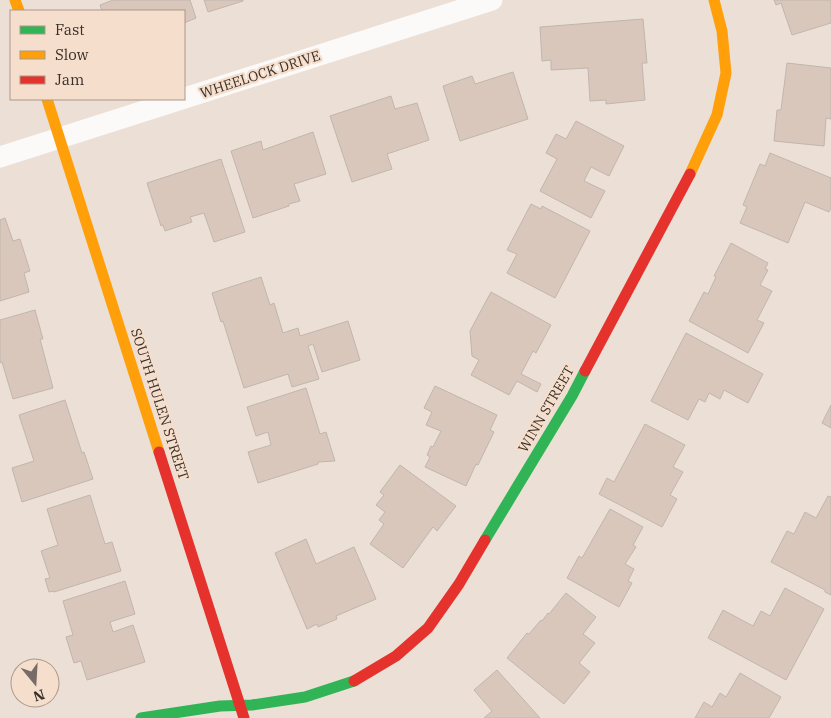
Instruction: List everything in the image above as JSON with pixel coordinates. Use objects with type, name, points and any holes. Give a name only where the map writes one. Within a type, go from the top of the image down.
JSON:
[{"type":"street","name":"WHEELOCK DRIVE","points":[[185,99],[492,0]]},
{"type":"street","name":"WINN STREET","points":[[141,718],[220,706],[240,706],[305,697],[353,681],[396,656],[428,628],[458,584],[572,396],[699,157],[717,115],[726,73],[722,30],[714,0]]},
{"type":"street","name":"SOUTH HULEN STREET","points":[[48,100],[244,718]]},
{"type":"street","name":"WHEELOCK DRIVE","points":[[0,157],[181,100]]},
{"type":"building","points":[[113,0],[190,0],[196,18],[185,23],[185,10],[102,10],[100,5]]},
{"type":"building","points":[[204,0],[243,0],[243,1],[208,12]]},
{"type":"building","points":[[774,0],[831,0],[831,23],[792,35],[781,3],[776,5]]},
{"type":"building","points":[[643,19],[647,63],[642,63],[645,100],[606,104],[606,100],[590,101],[588,68],[551,70],[551,60],[542,61],[540,27]]},
{"type":"building","points":[[787,63],[831,68],[831,119],[826,118],[824,146],[774,141],[777,110],[781,110]]},
{"type":"building","points":[[513,72],[528,119],[460,141],[443,86],[472,76],[475,84]]},
{"type":"building","points":[[391,96],[395,109],[417,103],[429,140],[387,154],[392,169],[352,182],[330,116]]},
{"type":"building","points":[[576,121],[624,146],[609,176],[591,167],[584,181],[605,191],[591,218],[540,191],[557,159],[546,153],[556,134],[566,139]]},
{"type":"building","points":[[313,132],[326,174],[294,184],[300,201],[253,218],[231,151],[261,141],[263,150]]},
{"type":"building","points":[[770,153],[831,178],[831,208],[829,212],[805,202],[788,243],[740,223],[747,207],[743,205],[760,164],[765,166]]},
{"type":"building","points":[[221,159],[245,232],[214,242],[204,213],[190,217],[192,222],[165,231],[163,225],[161,226],[147,183]]},
{"type":"building","points":[[531,204],[541,209],[542,206],[590,231],[555,298],[507,273],[517,254],[507,250]]},
{"type":"building","points":[[5,218],[13,241],[20,239],[30,271],[24,273],[29,292],[0,301],[0,220]]},
{"type":"building","points":[[731,243],[768,263],[765,269],[768,270],[760,285],[772,291],[757,320],[764,323],[748,353],[689,321],[704,292],[708,294],[716,277],[714,276]]},
{"type":"building","points":[[261,277],[270,305],[274,303],[283,333],[298,328],[300,336],[348,321],[360,360],[322,372],[313,344],[308,346],[319,379],[292,387],[288,374],[244,388],[212,293]]},
{"type":"building","points":[[491,292],[551,325],[536,353],[533,351],[521,374],[541,384],[537,392],[517,381],[509,395],[471,375],[479,360],[472,356],[470,331]]},
{"type":"building","points":[[35,310],[43,339],[40,339],[53,388],[13,399],[2,362],[0,363],[0,320]]},
{"type":"building","points":[[686,333],[763,374],[748,403],[724,390],[720,399],[709,393],[705,402],[699,399],[688,420],[651,401]]},
{"type":"building","points":[[435,386],[497,415],[490,430],[494,432],[466,486],[425,467],[430,457],[427,455],[431,446],[433,447],[441,431],[426,425],[432,412],[424,408]]},
{"type":"building","points":[[306,388],[320,434],[326,432],[335,461],[318,462],[318,464],[258,483],[248,452],[271,445],[268,432],[256,436],[247,407]]},
{"type":"building","points":[[65,400],[82,453],[84,452],[93,479],[22,502],[12,468],[34,461],[19,415]]},
{"type":"building","points":[[831,405],[831,428],[822,423]]},
{"type":"building","points":[[645,424],[685,445],[673,467],[683,472],[670,495],[677,499],[662,527],[599,494],[607,478],[614,482]]},
{"type":"building","points":[[400,465],[456,506],[437,531],[433,527],[403,568],[370,544],[384,524],[379,520],[385,512],[376,505],[384,495],[380,492]]},
{"type":"building","points":[[90,495],[105,544],[112,542],[121,571],[49,592],[45,579],[50,578],[41,551],[58,545],[47,509]]},
{"type":"building","points":[[828,496],[831,497],[831,595],[771,562],[787,531],[794,534],[805,512],[816,518]]},
{"type":"building","points":[[610,509],[643,527],[633,545],[636,547],[625,564],[634,569],[628,581],[632,583],[619,607],[567,578],[579,556],[582,558]]},
{"type":"building","points":[[306,539],[316,564],[354,547],[376,599],[336,616],[337,619],[318,627],[317,624],[307,629],[275,553]]},
{"type":"building","points":[[125,581],[135,614],[110,622],[113,632],[133,625],[145,662],[87,680],[81,661],[74,663],[66,637],[73,635],[63,601]]},
{"type":"building","points":[[785,588],[824,609],[786,680],[708,638],[723,610],[753,626],[761,611],[770,616]]},
{"type":"building","points":[[566,593],[596,617],[583,634],[595,643],[579,663],[590,672],[564,704],[507,658],[527,633],[529,634],[549,614]]},
{"type":"building","points":[[497,670],[540,718],[484,718],[492,711],[474,690]]},
{"type":"building","points":[[740,673],[781,697],[769,718],[695,718],[704,702],[712,707],[720,693],[726,697]]},
{"type":"traffic: fast","points":[[485,540],[572,396],[585,371]]},
{"type":"traffic: fast","points":[[141,718],[220,706],[252,705],[305,697],[354,681]]},
{"type":"traffic: slow","points":[[15,0],[19,10]]},
{"type":"traffic: slow","points":[[690,174],[717,115],[726,73],[722,31],[714,0]]},
{"type":"traffic: slow","points":[[47,100],[159,452]]},
{"type":"traffic: jam","points":[[585,371],[690,174]]},
{"type":"traffic: jam","points":[[159,452],[244,718]]},
{"type":"traffic: jam","points":[[354,681],[396,656],[428,628],[459,584],[485,540]]}]
